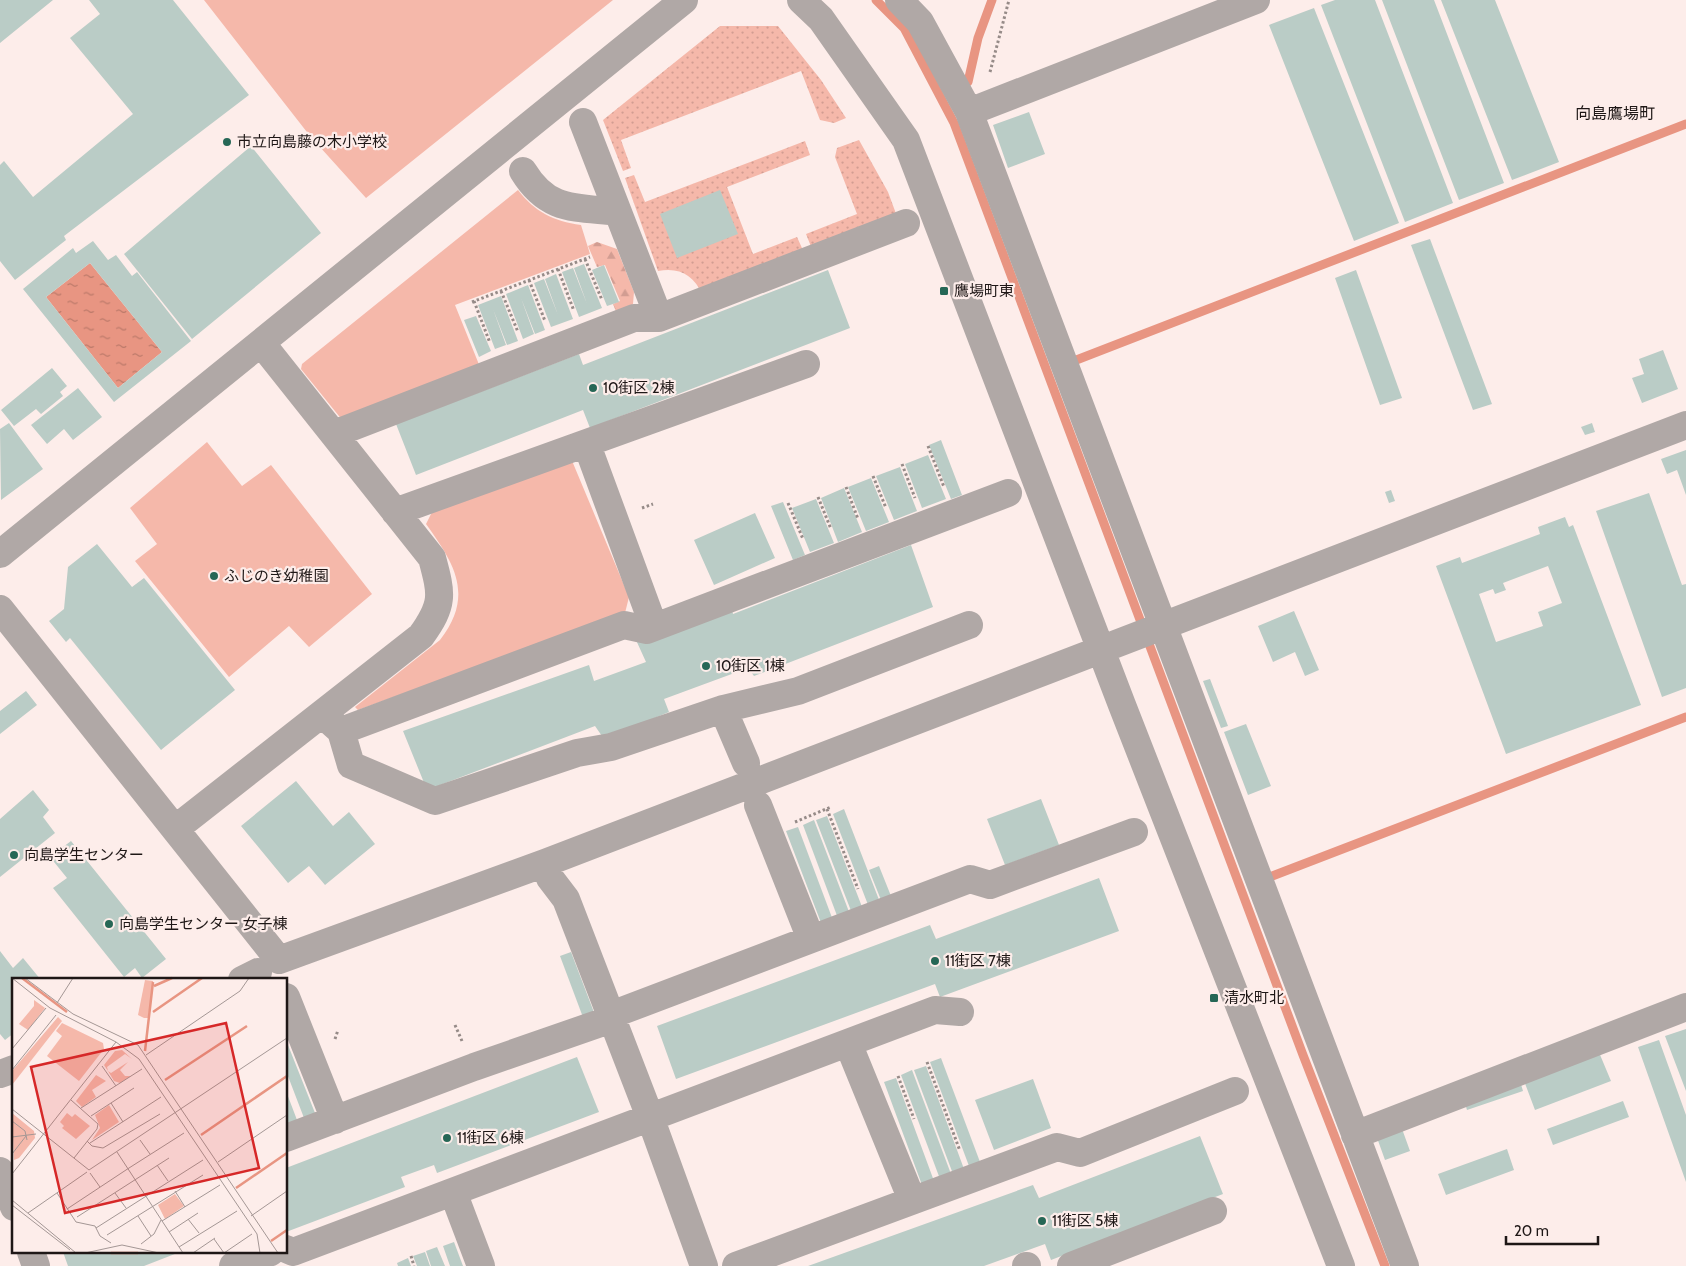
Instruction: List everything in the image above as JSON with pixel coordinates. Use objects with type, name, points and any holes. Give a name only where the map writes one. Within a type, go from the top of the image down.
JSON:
[{"type":"street","points":[[0,554],[262,344],[684,0]]},
{"type":"street","points":[[801,0],[821,19],[906,140],[1100,650],[1341,1266]]},
{"type":"street","points":[[899,0],[920,22],[976,109],[1064,365],[1150,632],[1259,881],[1405,1266]]},
{"type":"street","points":[[976,109],[1256,0]]},
{"type":"street","points":[[583,122],[659,318]]},
{"type":"street","points":[[523,171],[535,189],[559,205],[618,212]]},
{"type":"street","points":[[334,434],[612,326],[634,318],[659,318],[906,223]]},
{"type":"street","points":[[175,829],[331,722],[421,636],[436,615],[441,589],[432,558],[262,344]]},
{"type":"street","points":[[395,512],[587,445],[806,364]]},
{"type":"street","points":[[0,609],[175,829],[259,971],[1150,632],[1686,425]]},
{"type":"street","points":[[587,445],[654,627]]},
{"type":"street","points":[[331,722],[624,625],[647,630],[1008,493]]},
{"type":"street","points":[[331,722],[351,765],[435,801],[577,753],[611,746],[723,709],[798,691],[969,625]]},
{"type":"street","points":[[723,709],[746,763]]},
{"type":"street","points":[[758,805],[811,939]]},
{"type":"street","points":[[288,1137],[612,1017],[970,879],[990,885],[1134,832]]},
{"type":"street","points":[[545,863],[550,878],[566,899],[650,1117],[704,1266]]},
{"type":"street","points":[[288,1002],[335,1120]]},
{"type":"street","points":[[1355,1135],[1686,1007]]},
{"type":"street","points":[[288,1250],[293,1252],[935,1010],[960,1012]]},
{"type":"street","points":[[848,1043],[912,1200]]},
{"type":"street","points":[[0,1074],[12,1070]]},
{"type":"street","points":[[736,1266],[1057,1147],[1080,1153],[1235,1091]]},
{"type":"street","points":[[0,1171],[12,1202]]},
{"type":"street","points":[[453,1192],[481,1266]]},
{"type":"street","points":[[1071,1266],[1212,1211]]},
{"type":"street","points":[[32,1254],[36,1266]]},
{"type":"street","points":[[233,1266],[266,1254]]},
{"type":"path","points":[[976,109],[1009,0]]},
{"type":"path","points":[[501,370],[473,302],[588,258],[612,326]]},
{"type":"path","points":[[558,269],[584,338]]},
{"type":"path","points":[[529,280],[556,348]]},
{"type":"path","points":[[501,291],[529,359]]},
{"type":"path","points":[[928,446],[954,514]]},
{"type":"path","points":[[902,464],[925,524]]},
{"type":"path","points":[[788,503],[814,567]]},
{"type":"path","points":[[769,833],[829,808],[869,917]]},
{"type":"path","points":[[927,1062],[970,1179]]},
{"type":"path","points":[[411,1256],[414,1266]]},
{"type":"green space","points":[[204,0],[613,0],[366,198],[310,136]]},
{"type":"green space","points":[[720,26],[778,26],[821,80],[846,118],[834,123],[820,120],[801,71],[621,140],[631,168],[623,171],[603,120]]},
{"type":"green space","points":[[859,140],[888,192],[898,219],[814,254],[806,234],[857,214],[835,157],[837,148]]},
{"type":"green space","points":[[805,141],[810,155],[727,187],[753,254],[797,237],[806,257],[703,295],[695,282],[685,274],[673,270],[658,271],[625,178],[634,175],[645,202]]},
{"type":"green space","points":[[518,190],[524,198],[545,214],[562,221],[581,225],[590,254],[455,305],[480,367],[343,421],[301,369],[302,364]]},
{"type":"green space","points":[[597,242],[617,249],[634,292],[633,304],[617,314],[613,304],[620,301],[605,265],[597,267],[588,246]]},
{"type":"green space","points":[[207,442],[242,486],[271,465],[372,594],[309,647],[289,626],[229,677],[135,561],[157,544],[130,508]]},
{"type":"green space","points":[[570,456],[629,597],[625,613],[358,710],[355,707],[440,640],[451,624],[457,608],[457,580],[452,566],[426,524],[433,510]]},
{"type":"water","points":[[90,263],[162,352],[118,388],[46,297]]},
{"type":"building","points":[[0,0],[53,0],[0,43]]},
{"type":"building","points":[[89,0],[173,0],[249,95],[64,236],[66,240],[15,280],[0,261],[0,165],[4,161],[33,197],[133,114],[70,38],[100,14]]},
{"type":"building","points":[[1335,0],[1375,0],[1453,203],[1405,222],[1321,5]]},
{"type":"building","points":[[1382,0],[1434,0],[1504,183],[1459,200]]},
{"type":"building","points":[[1441,0],[1495,0],[1559,162],[1512,180]]},
{"type":"building","points":[[1314,8],[1399,223],[1354,241],[1269,25]]},
{"type":"building","points":[[1029,112],[1045,154],[1008,168],[993,125]]},
{"type":"building","points":[[251,146],[321,233],[192,339],[124,254]]},
{"type":"building","points":[[720,190],[738,234],[677,258],[660,214]]},
{"type":"building","points":[[1430,239],[1492,404],[1473,410],[1411,245]]},
{"type":"building","points":[[93,241],[108,260],[116,255],[132,276],[137,272],[191,341],[114,402],[23,289],[73,248],[76,253]],"holes":[[[90,263],[162,352],[118,388],[46,297]]]},
{"type":"building","points":[[584,264],[602,308],[579,317],[562,272],[573,268],[587,304],[574,268]]},
{"type":"building","points":[[604,265],[619,302],[607,306],[592,270]]},
{"type":"building","name":"10街区 2棟","points":[[828,270],[850,328],[590,428],[583,410],[416,475],[396,424],[579,354],[583,365]]},
{"type":"building","points":[[1356,270],[1402,398],[1380,405],[1335,278]]},
{"type":"building","points":[[556,274],[573,319],[551,327],[534,283],[544,279],[558,315],[545,279]]},
{"type":"building","points":[[528,285],[545,330],[535,334],[521,298],[534,334],[523,339],[506,294]]},
{"type":"building","points":[[501,296],[518,341],[507,345],[493,309],[506,345],[495,349],[478,305]]},
{"type":"building","points":[[476,316],[491,351],[479,357],[464,320]]},
{"type":"building","points":[[1663,350],[1678,389],[1642,403],[1632,378],[1644,374],[1639,359]]},
{"type":"building","points":[[52,368],[67,386],[60,392],[63,396],[41,414],[36,409],[14,426],[1,410]]},
{"type":"building","points":[[78,388],[102,417],[73,440],[64,429],[47,444],[31,425]]},
{"type":"building","points":[[9,423],[43,469],[1,500],[0,429]]},
{"type":"building","points":[[1592,423],[1595,432],[1585,435],[1581,427]]},
{"type":"building","points":[[941,440],[962,495],[951,499],[929,445]]},
{"type":"building","points":[[1686,450],[1686,495],[1677,470],[1667,474],[1661,459]]},
{"type":"building","points":[[928,455],[946,499],[922,508],[905,464]]},
{"type":"building","points":[[900,467],[917,511],[894,520],[876,476]]},
{"type":"building","points":[[871,478],[889,522],[866,531],[848,487]]},
{"type":"building","points":[[844,488],[862,532],[838,542],[821,498]]},
{"type":"building","points":[[1391,490],[1395,501],[1389,503],[1385,492]]},
{"type":"building","points":[[1649,493],[1682,585],[1686,584],[1686,688],[1662,697],[1596,511]]},
{"type":"building","points":[[816,499],[834,543],[810,552],[792,508]]},
{"type":"building","points":[[783,502],[805,555],[793,560],[771,506]]},
{"type":"building","points":[[755,513],[775,558],[714,585],[694,540]]},
{"type":"building","points":[[1565,517],[1569,527],[1573,525],[1641,705],[1506,754],[1436,566],[1460,557],[1462,563],[1540,534],[1538,527]],"holes":[[[1548,566],[1562,603],[1538,612],[1543,626],[1496,642],[1479,594],[1493,589],[1495,594],[1506,590],[1503,583]]]},
{"type":"building","points":[[97,544],[132,587],[144,578],[235,690],[161,750],[70,638],[66,642],[49,621],[64,609],[68,567]]},
{"type":"building","name":"10街区 1棟","points":[[911,545],[933,607],[754,676],[748,668],[664,699],[669,712],[604,739],[595,726],[427,790],[403,731],[589,665],[594,681],[646,662],[636,640],[730,601],[733,614]]},
{"type":"building","points":[[1294,611],[1319,670],[1305,676],[1295,652],[1273,662],[1258,626]]},
{"type":"building","points":[[1210,679],[1228,726],[1221,728],[1203,681]]},
{"type":"building","points":[[26,691],[37,705],[0,734],[0,711]]},
{"type":"building","points":[[1246,724],[1271,786],[1248,795],[1224,732]]},
{"type":"building","points":[[296,781],[333,826],[349,812],[375,844],[325,885],[309,866],[288,883],[241,826]]},
{"type":"building","name":"向島学生センター","points":[[33,790],[49,810],[43,817],[55,833],[0,877],[0,819]]},
{"type":"building","points":[[1041,799],[1059,845],[1005,865],[987,819]]},
{"type":"building","points":[[844,809],[881,905],[870,910],[833,814]]},
{"type":"building","points":[[827,816],[864,912],[853,916],[816,820]]},
{"type":"building","points":[[814,820],[851,917],[839,921],[803,825]]},
{"type":"building","points":[[798,827],[834,923],[823,928],[786,831]]},
{"type":"building","name":"向島学生センター 女子棟","points":[[71,841],[166,959],[142,978],[135,968],[124,977],[53,888],[67,878],[50,857]]},
{"type":"building","points":[[879,866],[893,901],[883,905],[869,870]]},
{"type":"building","name":"11街区 7棟","points":[[1099,878],[1119,931],[940,997],[935,984],[676,1079],[657,1026],[930,925],[936,939]]},
{"type":"building","points":[[0,951],[13,968],[23,958],[39,978],[12,978],[12,1035],[5,1040],[0,1034]]},
{"type":"building","points":[[571,952],[595,1015],[584,1020],[560,956]]},
{"type":"building","points":[[1686,1029],[1686,1091],[1665,1036]]},
{"type":"building","points":[[1659,1040],[1686,1115],[1686,1182],[1638,1047]]},
{"type":"building","points":[[288,1045],[315,1113],[304,1118],[288,1076]]},
{"type":"building","points":[[1598,1050],[1611,1081],[1535,1110],[1523,1078]]},
{"type":"building","name":"11街区 6棟","points":[[577,1057],[599,1112],[437,1173],[434,1165],[401,1177],[405,1187],[288,1231],[288,1167]]},
{"type":"building","points":[[941,1058],[980,1162],[969,1166],[930,1062]]},
{"type":"building","points":[[926,1066],[964,1169],[953,1174],[914,1070]]},
{"type":"building","points":[[912,1070],[951,1174],[940,1179],[901,1075]]},
{"type":"building","points":[[896,1078],[934,1181],[922,1185],[884,1082]]},
{"type":"building","points":[[1519,1078],[1523,1091],[1467,1110],[1463,1097]]},
{"type":"building","points":[[1033,1079],[1051,1128],[994,1150],[975,1100]]},
{"type":"building","points":[[288,1096],[297,1120],[288,1124]]},
{"type":"building","points":[[1623,1101],[1629,1117],[1553,1145],[1547,1129]]},
{"type":"building","points":[[1401,1126],[1410,1151],[1385,1160],[1376,1135]]},
{"type":"building","name":"11街区 5棟","points":[[1200,1136],[1223,1194],[1051,1260],[1045,1244],[984,1266],[808,1266],[1033,1185],[1039,1198]]},
{"type":"building","points":[[1507,1149],[1514,1170],[1446,1195],[1438,1174]]},
{"type":"building","points":[[454,1242],[463,1266],[450,1266],[443,1246]]},
{"type":"building","points":[[437,1247],[445,1266],[431,1266],[426,1251]]},
{"type":"building","points":[[425,1252],[430,1266],[417,1266],[413,1256]]},
{"type":"building","points":[[64,1254],[175,1254],[144,1266],[68,1266]]},
{"type":"building","points":[[408,1258],[411,1266],[398,1266],[397,1263]]},
{"type":"waterway","points":[[876,0],[904,28],[954,123],[1303,1055],[1385,1266]]},
{"type":"waterway","points":[[968,82],[978,38],[992,0]]},
{"type":"waterway","points":[[1066,364],[1686,124]]},
{"type":"waterway","points":[[1262,880],[1686,717]]},
{"type":"place","name":"市立向島藤の木小学校","points":[[227,142]]},
{"type":"place","name":"鷹場町東","points":[[944,291]]},
{"type":"place","name":"10街区 2棟","points":[[593,388]]},
{"type":"place","name":"ふじのき幼稚園","points":[[214,576]]},
{"type":"place","name":"10街区 1棟","points":[[706,666]]},
{"type":"place","name":"向島学生センター","points":[[14,855]]},
{"type":"place","name":"向島学生センター 女子棟","points":[[109,924]]},
{"type":"place","name":"11街区 7棟","points":[[935,961]]},
{"type":"place","name":"清水町北","points":[[1214,998]]},
{"type":"place","name":"11街区 6棟","points":[[447,1138]]},
{"type":"place","name":"11街区 5棟","points":[[1042,1221]]},
{"type":"district","name":"向島鷹場町","points":[[1615,113]]}]
